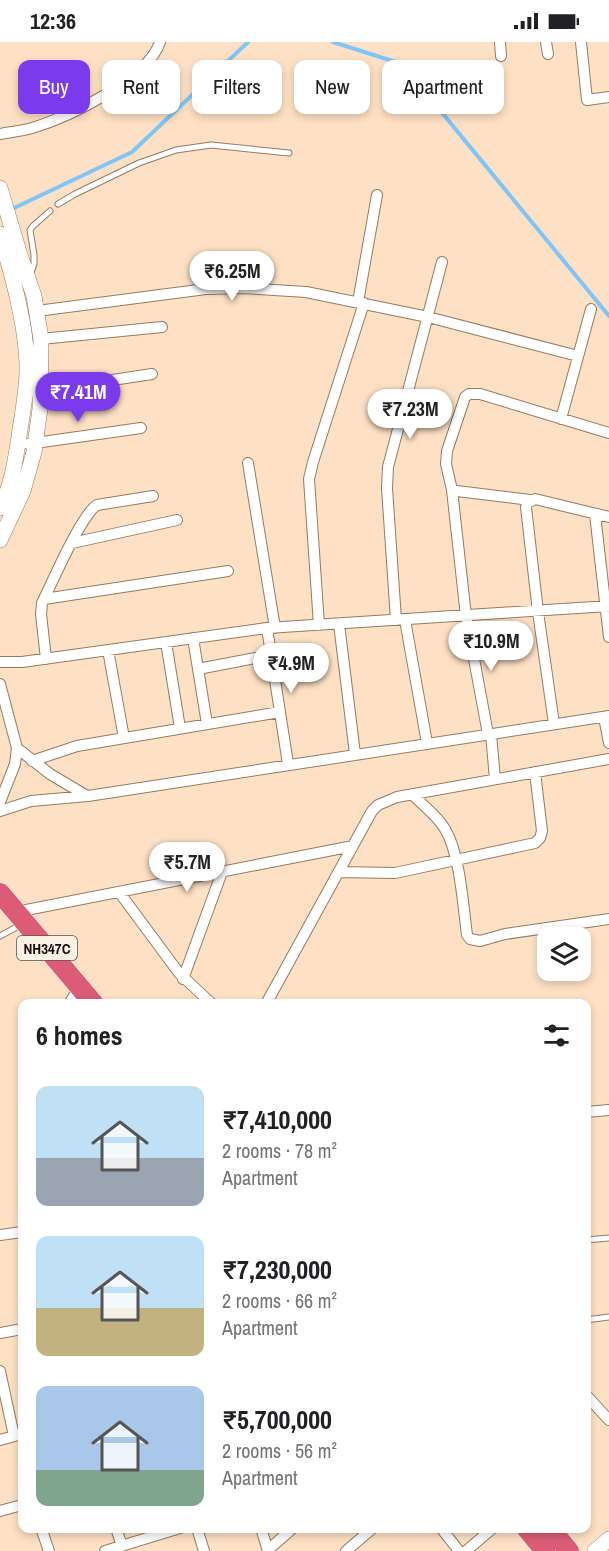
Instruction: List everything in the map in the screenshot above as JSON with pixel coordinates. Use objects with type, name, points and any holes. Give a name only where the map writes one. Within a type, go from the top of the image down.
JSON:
[{"type":"highway","name":"NH347C","points":[[0,893],[8,922],[73,999]]},
{"type":"highway","name":"NH347C","points":[[8,922],[89,999]]},
{"type":"highway","points":[[530,1533],[545,1551]]},
{"type":"highway","points":[[554,1533],[568,1551]]},
{"type":"main road","points":[[0,188],[13,255],[27,357],[27,388],[18,445],[11,481],[0,508]]},
{"type":"main road","points":[[0,234],[28,279],[34,296],[41,339],[40,390],[35,444],[23,491],[0,540]]},
{"type":"main road","points":[[595,1551],[609,1539]]},
{"type":"street","points":[[0,134],[34,128],[107,95],[153,58],[160,42]]},
{"type":"street","points":[[500,42],[501,56]]},
{"type":"street","points":[[546,42],[548,54]]},
{"type":"street","points":[[581,42],[586,100],[609,97]]},
{"type":"street","points":[[319,625],[309,479],[361,303],[377,195]]},
{"type":"street","points":[[427,743],[400,620],[387,478],[442,262]]},
{"type":"street","points":[[37,311],[224,287],[306,292],[428,316],[578,356]]},
{"type":"street","points":[[561,419],[591,309]]},
{"type":"street","points":[[41,339],[162,327]]},
{"type":"street","points":[[40,390],[152,374]]},
{"type":"street","points":[[495,779],[489,734],[466,616],[452,490],[446,464],[447,451],[465,397],[474,393],[609,433]]},
{"type":"street","points":[[18,445],[141,428]]},
{"type":"street","points":[[248,463],[271,628],[271,655],[288,764]]},
{"type":"street","points":[[457,490],[535,499],[609,517]]},
{"type":"street","points":[[46,658],[41,614],[44,599],[72,543],[94,507],[153,496]]},
{"type":"street","points":[[530,500],[526,507],[554,724]]},
{"type":"street","points":[[595,514],[609,637]]},
{"type":"street","points":[[72,543],[177,520]]},
{"type":"street","points":[[44,599],[228,571]]},
{"type":"street","points":[[0,662],[22,662],[271,628],[607,606]]},
{"type":"street","points":[[339,624],[355,754]]},
{"type":"street","points":[[193,638],[207,724]]},
{"type":"street","points":[[166,642],[180,728]]},
{"type":"street","points":[[108,650],[124,738]]},
{"type":"street","points":[[198,669],[271,655]]},
{"type":"street","points":[[0,684],[17,748],[15,764],[0,802]]},
{"type":"street","points":[[32,760],[77,746],[280,712]]},
{"type":"street","points":[[0,811],[31,801],[88,796],[607,716],[609,743]]},
{"type":"street","points":[[17,748],[50,774],[88,796]]},
{"type":"street","points":[[269,999],[372,811],[378,805],[412,794],[609,759]]},
{"type":"street","points":[[339,872],[387,874],[535,843],[542,831],[535,772]]},
{"type":"street","points":[[412,794],[443,826],[449,838],[456,861],[467,935],[475,941],[505,934],[609,919]]},
{"type":"street","points":[[8,922],[119,892],[353,846]]},
{"type":"street","points":[[183,979],[222,872]]},
{"type":"street","points":[[119,892],[183,979],[206,999]]},
{"type":"street","points":[[591,1112],[609,1110]]},
{"type":"street","points":[[0,1235],[18,1233]]},
{"type":"street","points":[[0,1333],[18,1330]]},
{"type":"street","points":[[0,1371],[18,1435],[0,1440]]},
{"type":"street","points":[[591,1400],[609,1420]]},
{"type":"street","points":[[0,1512],[18,1506]]},
{"type":"street","points":[[43,1533],[49,1551]]},
{"type":"street","points":[[118,1533],[122,1546]]},
{"type":"street","points":[[105,1551],[164,1533]]},
{"type":"street","points":[[198,1533],[204,1551]]},
{"type":"street","points":[[263,1533],[268,1550],[287,1533]]},
{"type":"street","points":[[346,1551],[367,1533]]},
{"type":"street","points":[[445,1533],[459,1551]]},
{"type":"street","points":[[466,1551],[487,1533]]},
{"type":"lane","points":[[58,204],[139,163],[176,150],[211,145],[289,153]]},
{"type":"lane","points":[[28,279],[34,264],[30,230],[50,211]]},
{"type":"lane","points":[[591,1240],[609,1238]]},
{"type":"lane","points":[[591,1319],[609,1317]]},
{"type":"waterway","points":[[12,209],[132,152],[248,42]]},
{"type":"waterway","points":[[333,42],[402,64],[609,316]]}]
